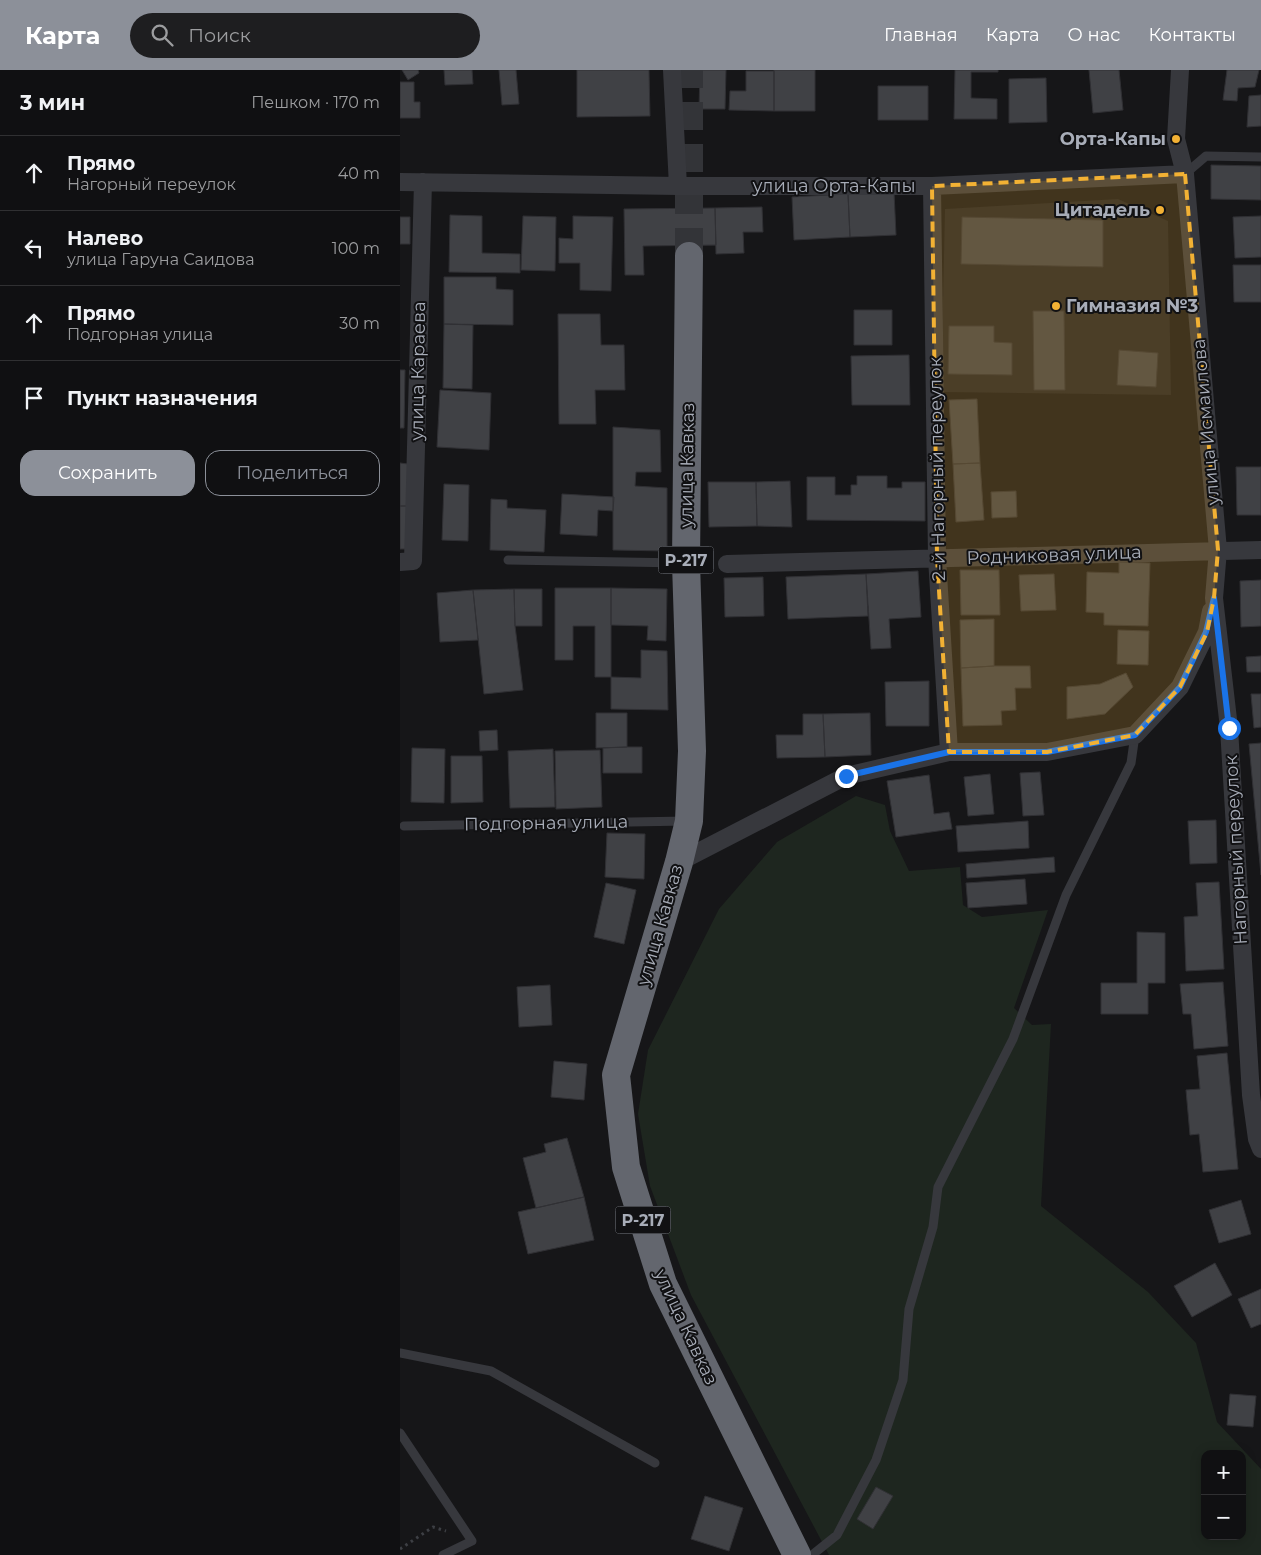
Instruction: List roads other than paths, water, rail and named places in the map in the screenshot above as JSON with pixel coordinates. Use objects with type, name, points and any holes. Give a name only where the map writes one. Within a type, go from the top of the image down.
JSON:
[{"type":"highway","name":"улица Кавказ","points":[[689,256],[686,564],[692,751],[689,821],[679,862],[616,1075],[626,1167],[663,1284],[797,1555]]},
{"type":"street","points":[[672,70],[678,186]]},
{"type":"street","name":"улица Исмаилова","points":[[1180,70],[1176,139],[1185,174],[1218,550]]},
{"type":"street","name":"улица Орта-Капы","points":[[400,182],[678,186],[932,186],[1185,174]]},
{"type":"street","name":"улица Караева","points":[[407,561],[423,182]]},
{"type":"street","name":"2-й Нагорный переулок","points":[[932,186],[937,558],[949,752]]},
{"type":"street","name":"Нагорный переулок","points":[[1218,550],[1214,598],[1229,728],[1251,1095],[1261,1149]]},
{"type":"street","name":"Родниковая улица","points":[[727,564],[1261,550]]},
{"type":"street","points":[[679,862],[846,776],[949,752],[1047,752],[1135,735],[1180,687],[1206,632],[1214,598]]},
{"type":"lane","points":[[1185,174],[1206,156],[1261,157]]},
{"type":"lane","points":[[508,560],[686,564]]},
{"type":"lane","points":[[812,1555],[837,1535],[876,1460],[904,1380],[909,1309],[933,1227],[938,1187],[1013,1039],[1066,895],[1131,763],[1135,735]]},
{"type":"lane","name":"Подгорная улица","points":[[404,826],[689,821]]},
{"type":"lane","points":[[400,1353],[491,1371],[655,1463]]},
{"type":"lane","points":[[400,1434],[472,1540],[443,1555]]},
{"type":"tunnel","points":[[689,70],[689,256]]},
{"type":"place","name":"Орта-Капы","points":[[1176,139]]},
{"type":"place","name":"Цитадель","points":[[1160,210]]},
{"type":"place","name":"Гимназия №3","points":[[1056,306]]}]
